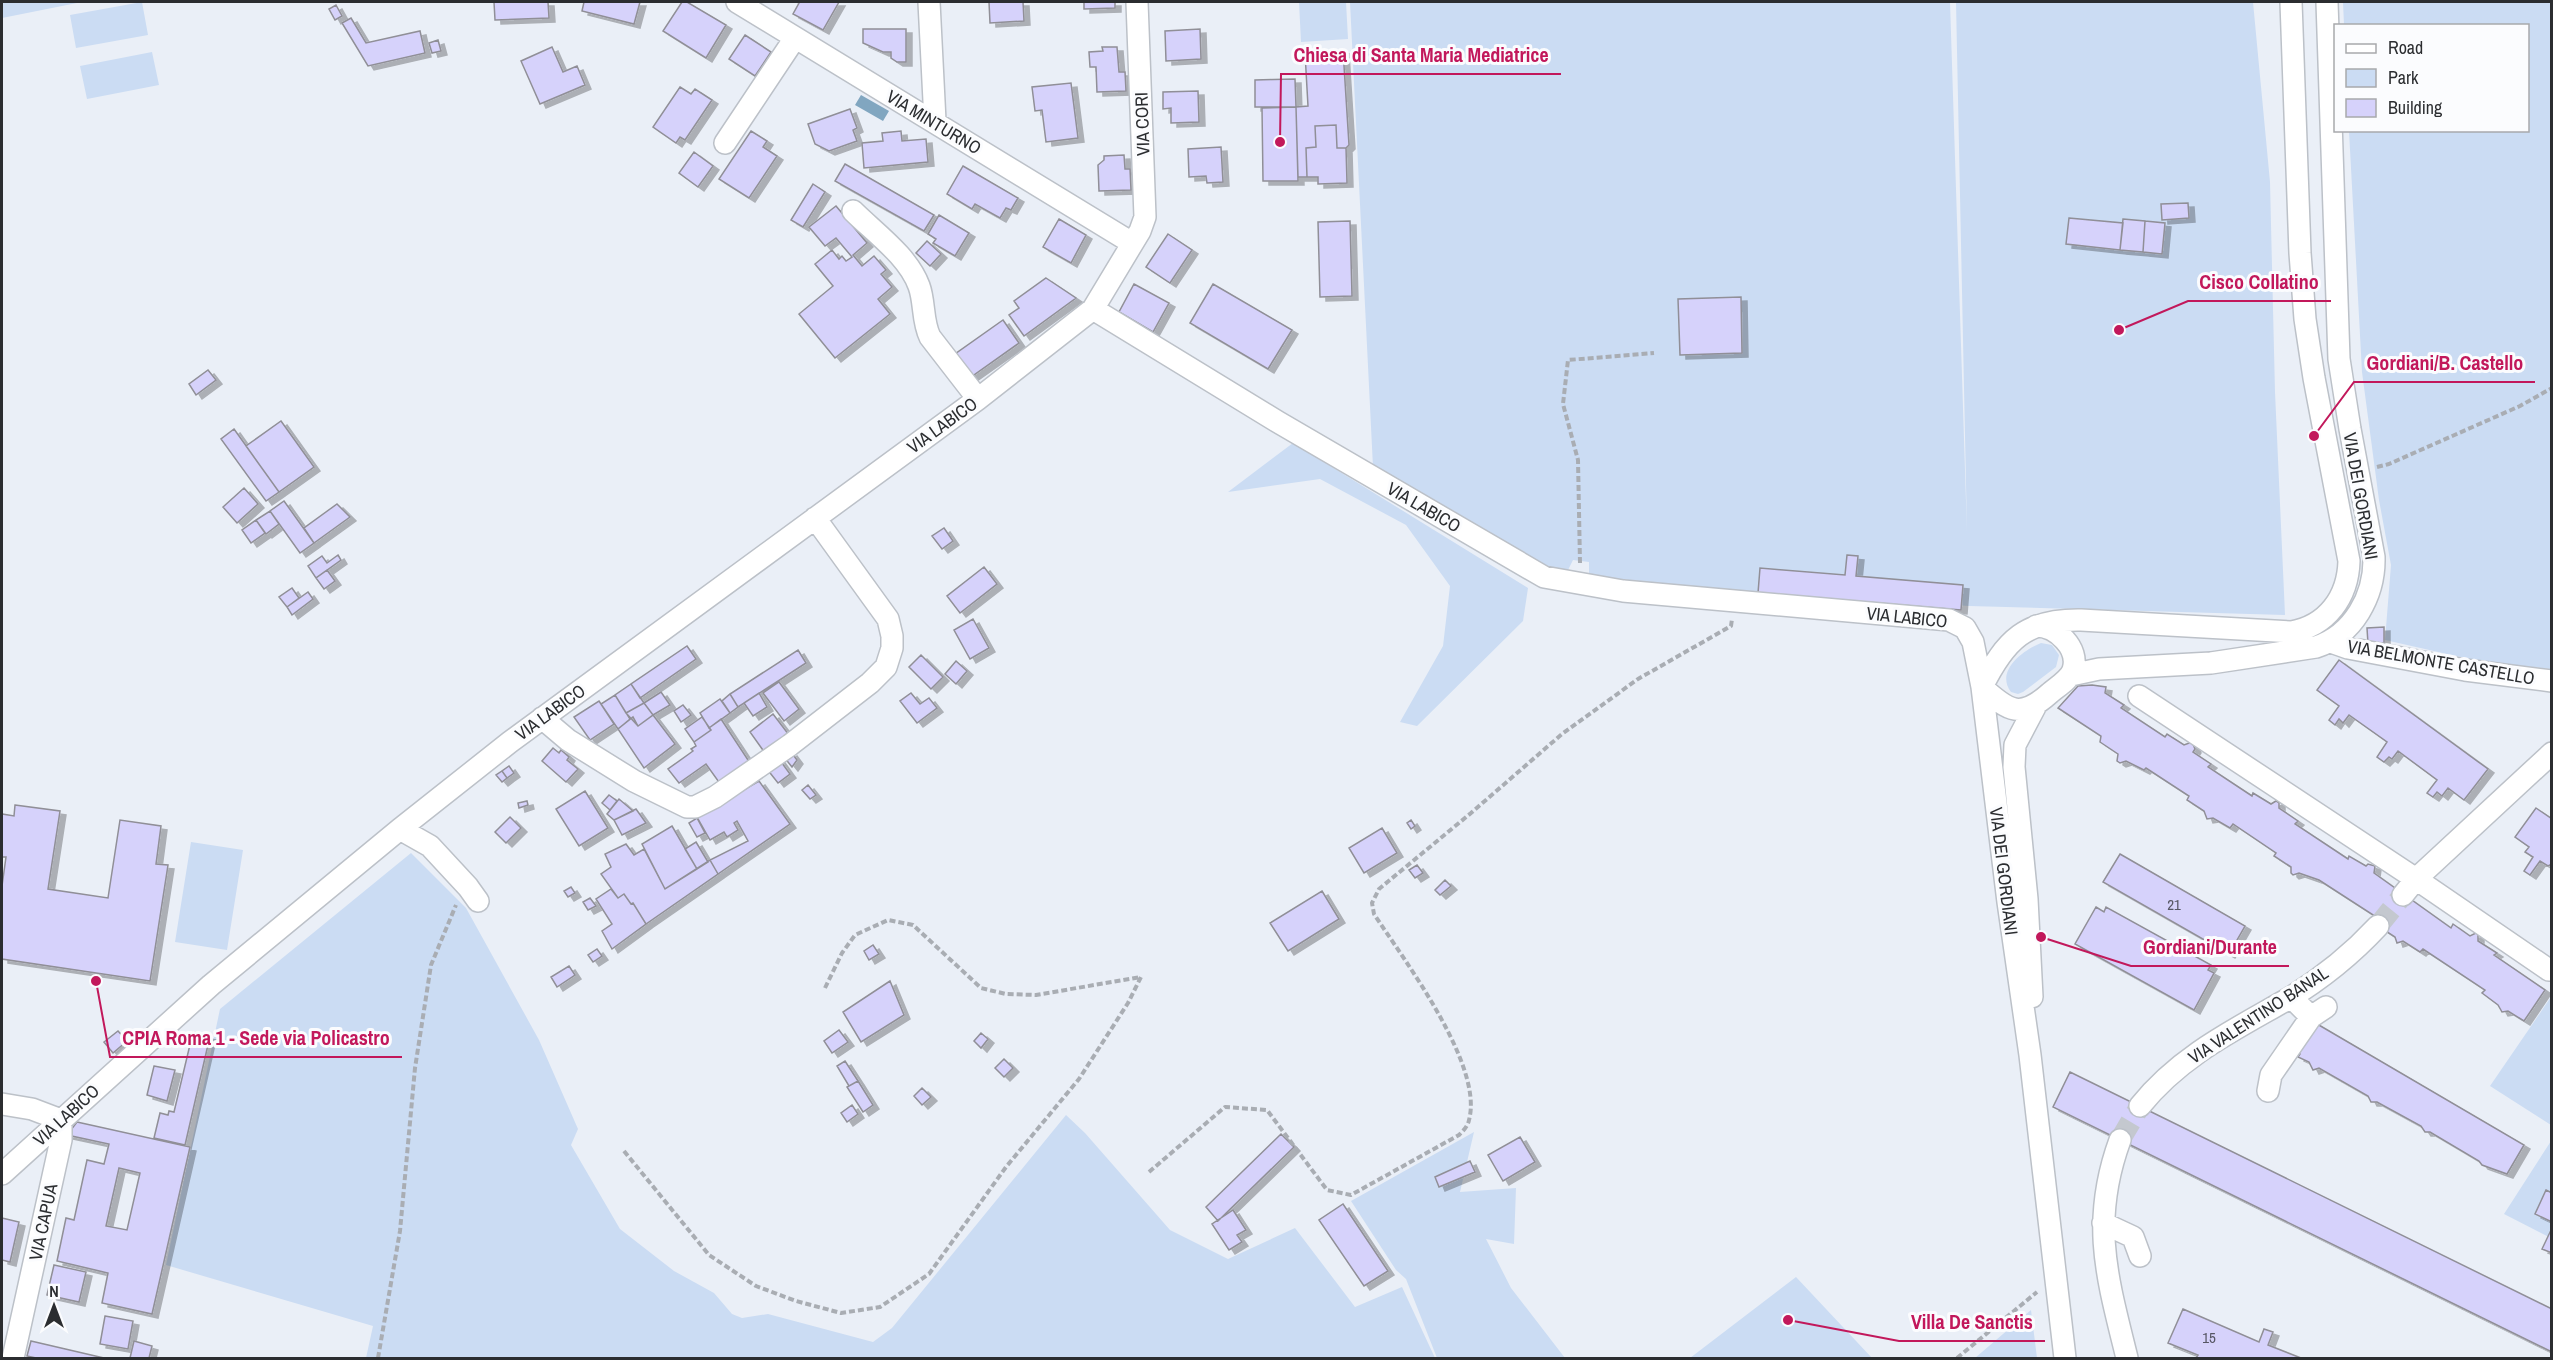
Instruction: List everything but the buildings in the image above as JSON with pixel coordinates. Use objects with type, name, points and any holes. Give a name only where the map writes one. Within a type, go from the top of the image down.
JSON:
[{"type":"street","name":"VIA MINTURNO","points":[[737,2],[1132,243]]},
{"type":"street","points":[[929,2],[935,121]]},
{"type":"street","name":"VIA CORI","points":[[1093,309],[1143,225],[1146,213],[1137,2]]},
{"type":"street","name":"VIA DEI GORDIANI","points":[[2036,626],[2061,620],[2291,632],[2303,630],[2322,619],[2336,606],[2344,589],[2349,570],[2348,551],[2314,378],[2303,297],[2291,2]]},
{"type":"street","name":"VIA DEI GORDIANI","points":[[2070,675],[2099,669],[2179,666],[2304,651],[2331,642],[2351,623],[2370,589],[2374,564],[2338,350],[2327,2]]},
{"type":"street","points":[[725,143],[795,38]]},
{"type":"street","points":[[853,211],[910,270],[920,290],[926,328],[930,337],[978,399]]},
{"type":"street","name":"VIA LABICO","points":[[2,1174],[211,985],[400,829],[543,718],[978,399],[1093,309],[1278,422],[1544,577],[1623,591],[1955,621],[1965,628],[1974,642],[1982,687]]},
{"type":"street","points":[[543,718],[568,740],[625,776],[687,807],[695,807],[715,797],[790,745],[870,683],[886,667],[892,648],[888,619],[815,518]]},
{"type":"street","points":[[2036,626],[2050,628],[2067,642],[2074,658],[2070,675],[2035,707],[2022,709],[2008,707],[1982,687],[2003,650],[2016,637],[2036,626]]},
{"type":"street","name":"VIA BELMONTE CASTELLO","points":[[2331,642],[2348,648],[2465,670],[2552,681]]},
{"type":"street","name":"VIA DEI GORDIANI","points":[[1982,687],[2008,902],[2030,1054],[2065,1359]]},
{"type":"street","points":[[2139,696],[2410,887],[2549,970]]},
{"type":"street","name":"VIA DEI GORDIANI","points":[[2030,1054],[2030,945],[2014,767],[2015,745],[2035,707]]},
{"type":"street","points":[[2410,887],[2552,753]]},
{"type":"street","points":[[400,829],[430,846],[473,894]]},
{"type":"street","name":"VIA VALENTINO BANAL","points":[[2152,1097],[2189,1058],[2290,997],[2357,948],[2378,926]]},
{"type":"street","points":[[2268,1091],[2271,1075],[2319,1012],[2290,997]]},
{"type":"street","points":[[2,1104],[32,1109],[61,1120]]},
{"type":"street","name":"VIA CAPUA","points":[[13,1359],[61,1140],[61,1120]]},
{"type":"street","points":[[2120,1140],[2113,1187],[2103,1222],[2104,1262],[2127,1359]]},
{"type":"street","points":[[2103,1222],[2133,1238],[2140,1256]]},
{"type":"path","points":[[1577,584],[1581,537],[1578,460],[1563,404],[1568,360],[1654,353]]},
{"type":"path","points":[[2370,468],[2389,464],[2433,445],[2520,406],[2552,388]]},
{"type":"path","points":[[1149,1172],[1225,1107],[1267,1110],[1327,1190],[1351,1194],[1459,1135],[1469,1123],[1472,1107],[1457,1050],[1440,1015],[1374,914],[1372,903],[1379,889],[1472,813],[1562,734],[1638,679],[1731,626],[1734,601]]},
{"type":"path","points":[[378,1359],[400,1231],[415,1068],[431,965],[458,901],[473,894]]},
{"type":"path","points":[[624,1150],[710,1255],[756,1286],[796,1301],[841,1313],[880,1307],[928,1274],[1006,1167],[1079,1079],[1128,1004],[1141,977],[1036,995],[1006,994],[981,988],[913,925],[888,920],[855,935],[842,953],[825,988]]},
{"type":"path","points":[[1957,1359],[2044,1286]]},
{"type":"green space","points":[[2,2],[82,2],[2,18]]},
{"type":"green space","points":[[142,2],[148,35],[76,48],[70,15]]},
{"type":"green space","points":[[1299,2],[1346,2],[1348,39],[1301,42]]},
{"type":"green space","points":[[1350,2],[1950,2],[1967,532],[1956,2],[2253,2],[2270,182],[2275,392],[2285,615],[1969,606],[1748,592],[1589,576],[1589,562],[1573,560],[1567,572],[1540,567],[1373,467]]},
{"type":"green space","points":[[2343,2],[2551,2],[2551,669],[2478,661],[2385,640],[2391,565],[2379,500],[2362,372],[2349,132],[2529,132],[2529,24],[2344,24]]},
{"type":"green space","points":[[152,52],[159,85],[87,99],[80,66]]},
{"type":"green space","points":[[1293,443],[1528,588],[1523,621],[1417,726],[1400,722],[1443,646],[1450,586],[1406,525],[1320,479],[1228,492]]},
{"type":"green space","points":[[2041,643],[2052,645],[2059,655],[2056,667],[2023,692],[2018,694],[2011,692],[2006,676],[2013,662],[2026,651]]},
{"type":"green space","points":[[191,842],[243,850],[227,950],[175,942]]},
{"type":"green space","points":[[411,853],[466,908],[539,1040],[578,1129],[571,1145],[620,1229],[674,1271],[714,1293],[732,1314],[742,1318],[768,1314],[873,1342],[892,1328],[1066,1115],[1085,1133],[1170,1230],[1228,1259],[1295,1228],[1355,1307],[1402,1287],[1435,1358],[366,1358],[373,1326],[166,1265],[220,1009]]},
{"type":"green space","points":[[2551,997],[2552,1125],[2490,1086]]},
{"type":"green space","points":[[1474,1132],[1460,1192],[1516,1188],[1514,1244],[1486,1239],[1511,1288],[1565,1358],[1437,1358],[1406,1279],[1396,1270],[1351,1201]]},
{"type":"green space","points":[[2551,1141],[2551,1238],[2504,1214]]},
{"type":"green space","points":[[1796,1277],[1872,1358],[1690,1358]]},
{"type":"green space","points":[[2031,1310],[2037,1358],[1975,1358]]},
{"type":"shaded area","points":[[861,95],[889,111],[883,121],[855,105]]},
{"type":"tunnel","points":[[2378,926],[2403,895]]},
{"type":"tunnel","points":[[2120,1140],[2140,1106]]},
{"type":"place","name":"Chiesa di Santa Maria Mediatrice","points":[[1280,142]]},
{"type":"place","name":"Cisco Collatino","points":[[2119,330]]},
{"type":"place","name":"Gordiani/B. Castello","points":[[2314,436]]},
{"type":"place","name":"Gordiani/Durante","points":[[2041,937]]},
{"type":"place","name":"CPIA Roma 1 - Sede via Policastro","points":[[96,981]]},
{"type":"place","name":"Villa De Sanctis","points":[[1788,1320]]}]
